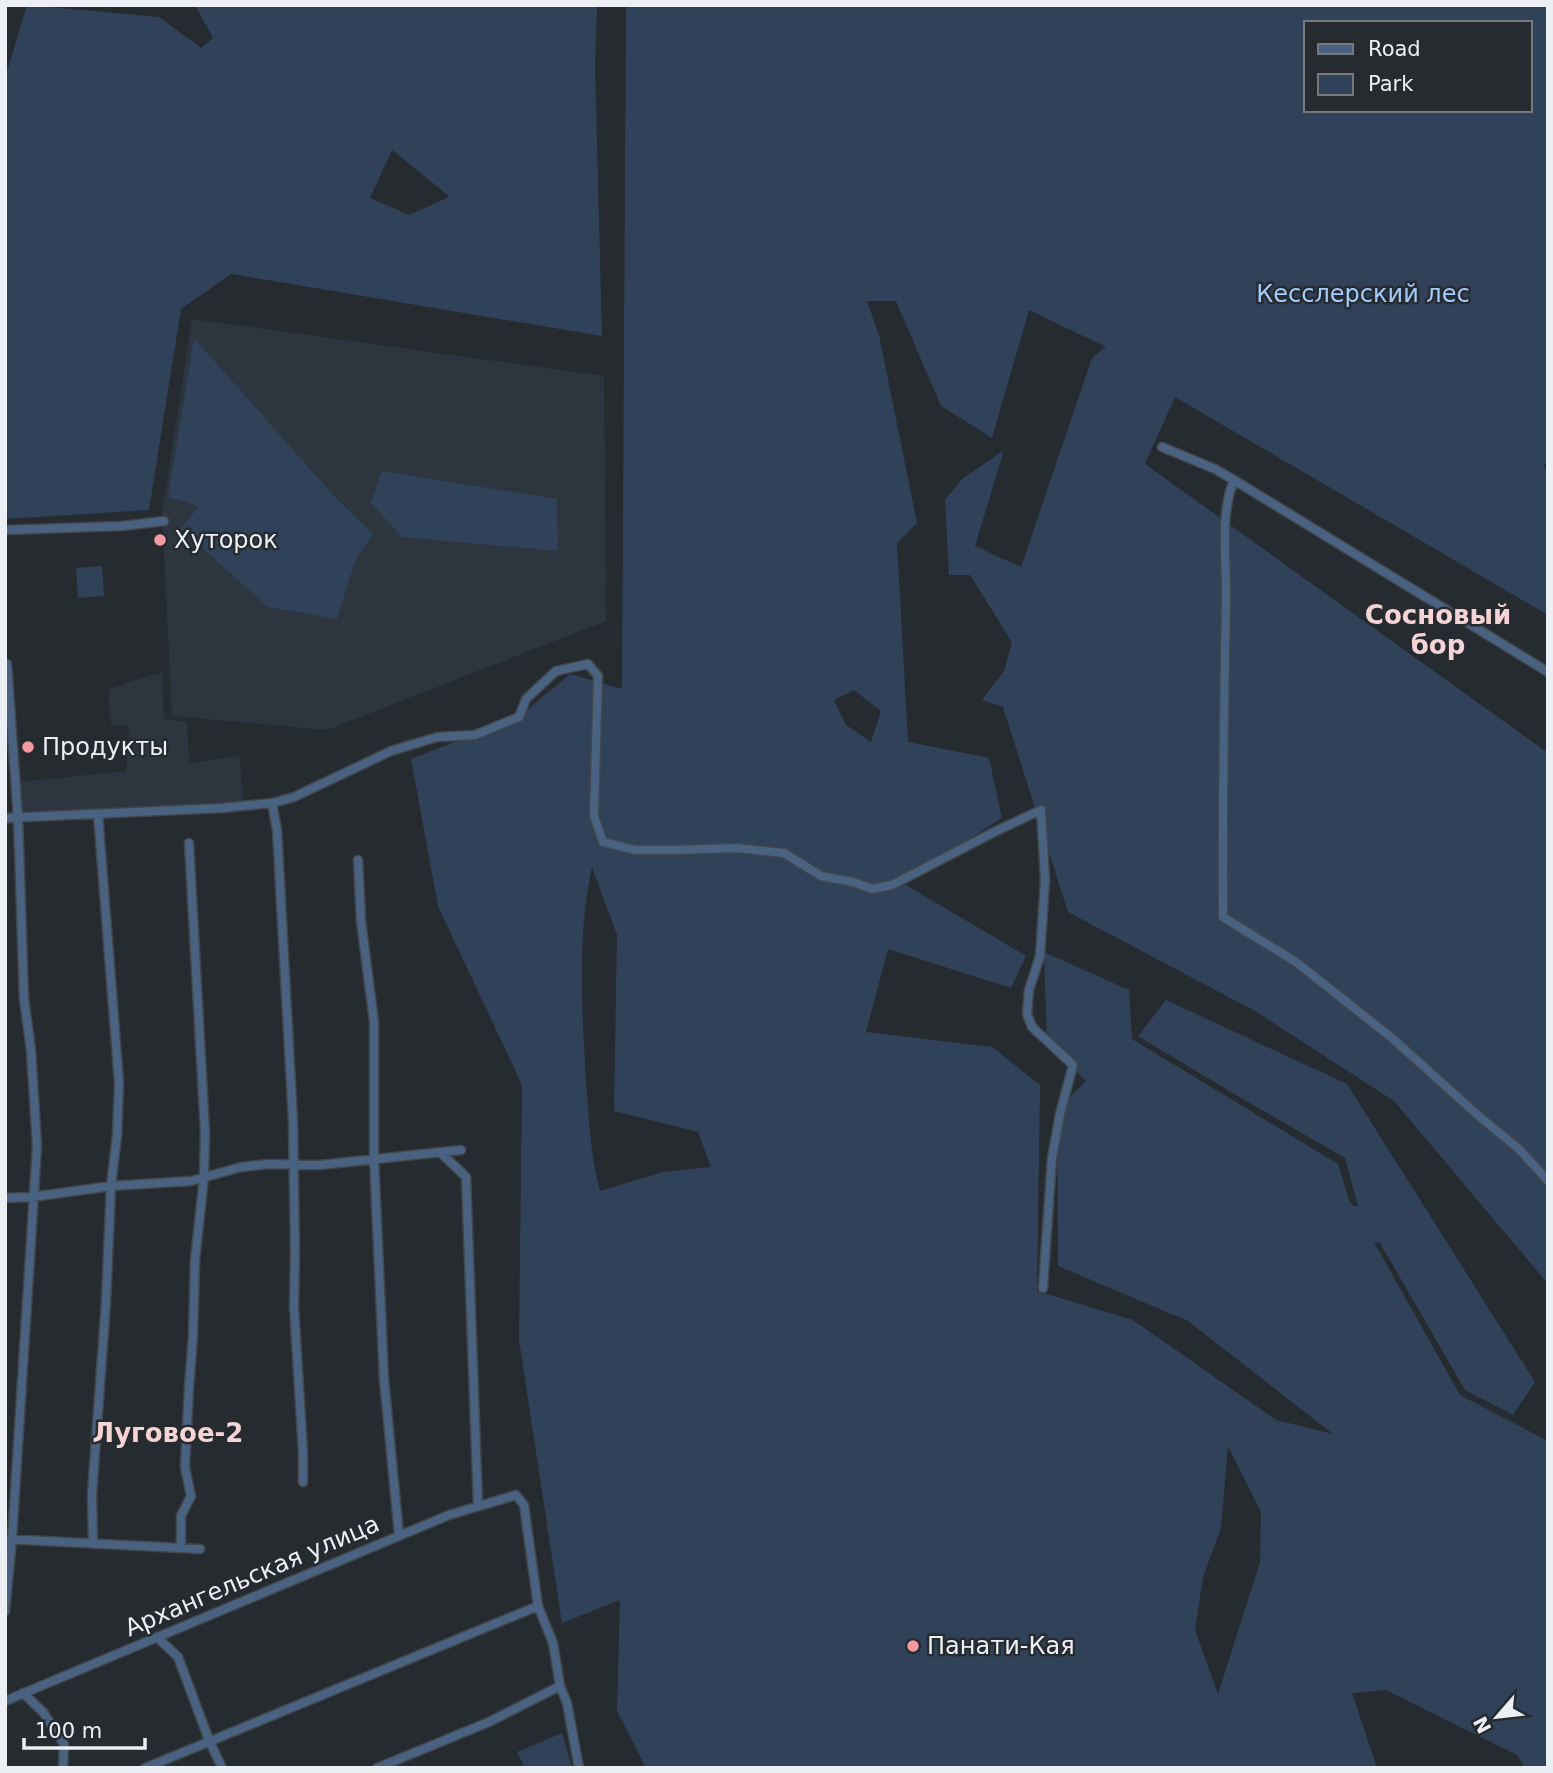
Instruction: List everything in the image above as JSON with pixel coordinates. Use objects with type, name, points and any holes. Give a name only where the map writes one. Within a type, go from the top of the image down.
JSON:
[{"type":"street","points":[[1162,447],[1234,480],[1548,672]]},
{"type":"street","points":[[1234,480],[1226,514],[1223,917],[1296,962],[1392,1038],[1519,1149],[1548,1181]]},
{"type":"street","points":[[5,530],[122,526],[164,521]]},
{"type":"street","points":[[5,818],[222,808],[272,803],[294,797],[391,751],[437,737],[475,735],[519,717],[526,699],[556,671],[588,664],[598,676],[594,816],[603,842],[635,850],[736,848],[784,853],[821,876],[872,889],[892,885],[1041,810],[1045,880],[1040,956],[1029,990],[1027,1014],[1032,1027],[1073,1065],[1052,1158],[1043,1288]]},
{"type":"street","points":[[5,1611],[37,1146],[31,1050],[24,999],[18,818],[6,665]]},
{"type":"street","points":[[272,803],[277,830],[293,1121],[294,1306],[303,1482]]},
{"type":"street","points":[[93,1544],[92,1493],[119,1083],[98,814]]},
{"type":"street","points":[[181,1548],[181,1516],[191,1496],[185,1467],[188,1387],[205,1132],[188,843]]},
{"type":"street","points":[[358,860],[360,921],[374,1022],[374,1158],[384,1379],[399,1535]]},
{"type":"street","points":[[5,1198],[33,1197],[111,1186],[191,1181],[241,1167],[269,1164],[320,1165],[461,1150]]},
{"type":"street","points":[[440,1152],[466,1177],[478,1506]]},
{"type":"street","name":"Архангельская улица","points":[[5,1701],[399,1535],[449,1515],[516,1495],[524,1505],[538,1606]]},
{"type":"street","points":[[9,1539],[200,1549]]},
{"type":"street","points":[[145,1768],[538,1606],[553,1643],[579,1768]]},
{"type":"street","points":[[157,1637],[178,1657],[222,1768]]},
{"type":"street","points":[[377,1768],[489,1722],[560,1686]]},
{"type":"street","points":[[23,1693],[43,1712],[64,1744],[63,1768]]},
{"type":"shaded area","points":[[192,319],[604,376],[606,621],[327,730],[172,716],[162,512]]},
{"type":"shaded area","points":[[162,672],[164,719],[187,722],[189,763],[239,756],[244,805],[21,815],[19,782],[126,771],[129,727],[111,724],[108,689]]},
{"type":"green space","points":[[27,5],[159,17],[201,48],[213,38],[195,5],[597,5],[595,65],[602,336],[231,274],[181,309],[149,510],[5,519],[5,78]],"holes":[[[392,150],[449,196],[409,215],[370,198]]]},
{"type":"green space","name":"Кесслерский лес","points":[[626,5],[1548,5],[1548,463],[1543,465],[1548,474],[1548,615],[1175,397],[1145,464],[1548,753],[1548,1284],[1394,1101],[1255,1011],[1068,912],[1003,707],[982,700],[1004,671],[1012,642],[970,575],[949,575],[945,500],[962,479],[1004,450],[975,546],[1021,567],[1092,358],[1106,347],[1029,310],[992,438],[941,406],[896,301],[867,301],[879,335],[917,523],[897,543],[908,742],[989,758],[1002,818],[899,881],[1026,956],[1011,988],[888,949],[866,1032],[992,1047],[1040,1085],[1037,1291],[1133,1320],[1276,1420],[1333,1434],[1188,1321],[1058,1266],[1057,1110],[1086,1081],[1047,1044],[1044,952],[1129,990],[1132,1039],[1338,1164],[1349,1200],[1353,1206],[1358,1206],[1345,1158],[1138,1036],[1166,1000],[1347,1084],[1535,1382],[1513,1415],[1465,1390],[1380,1243],[1374,1242],[1460,1395],[1548,1441],[1548,1768],[1525,1768],[1517,1755],[1386,1690],[1352,1693],[1377,1768],[646,1768],[617,1711],[620,1600],[562,1623],[519,1340],[522,1085],[438,906],[411,759],[519,717],[570,674],[622,689]],"holes":[[[854,690],[881,711],[871,742],[846,725],[834,700]],[[592,867],[617,935],[614,1111],[698,1132],[711,1167],[663,1172],[600,1191],[590,1135],[583,1027],[582,946]],[[1228,1446],[1261,1512],[1260,1562],[1218,1694],[1195,1630],[1203,1577],[1221,1528]]]},
{"type":"green space","points":[[194,338],[334,496],[373,534],[355,560],[337,619],[268,607],[181,529],[199,506],[168,497]]},
{"type":"green space","points":[[382,471],[557,499],[558,551],[402,537],[371,503]]},
{"type":"green space","points":[[102,566],[104,596],[78,598],[76,568]]},
{"type":"green space","points":[[562,1733],[572,1768],[525,1768],[517,1752]]},
{"type":"place","name":"Хуторок","points":[[160,540]]},
{"type":"place","name":"Продукты","points":[[28,747]]},
{"type":"place","name":"Панати-Кая","points":[[913,1646]]},
{"type":"district","name":"Сосновый бор","points":[[1438,630]]},
{"type":"district","name":"Луговое-2","points":[[168,1433]]}]
